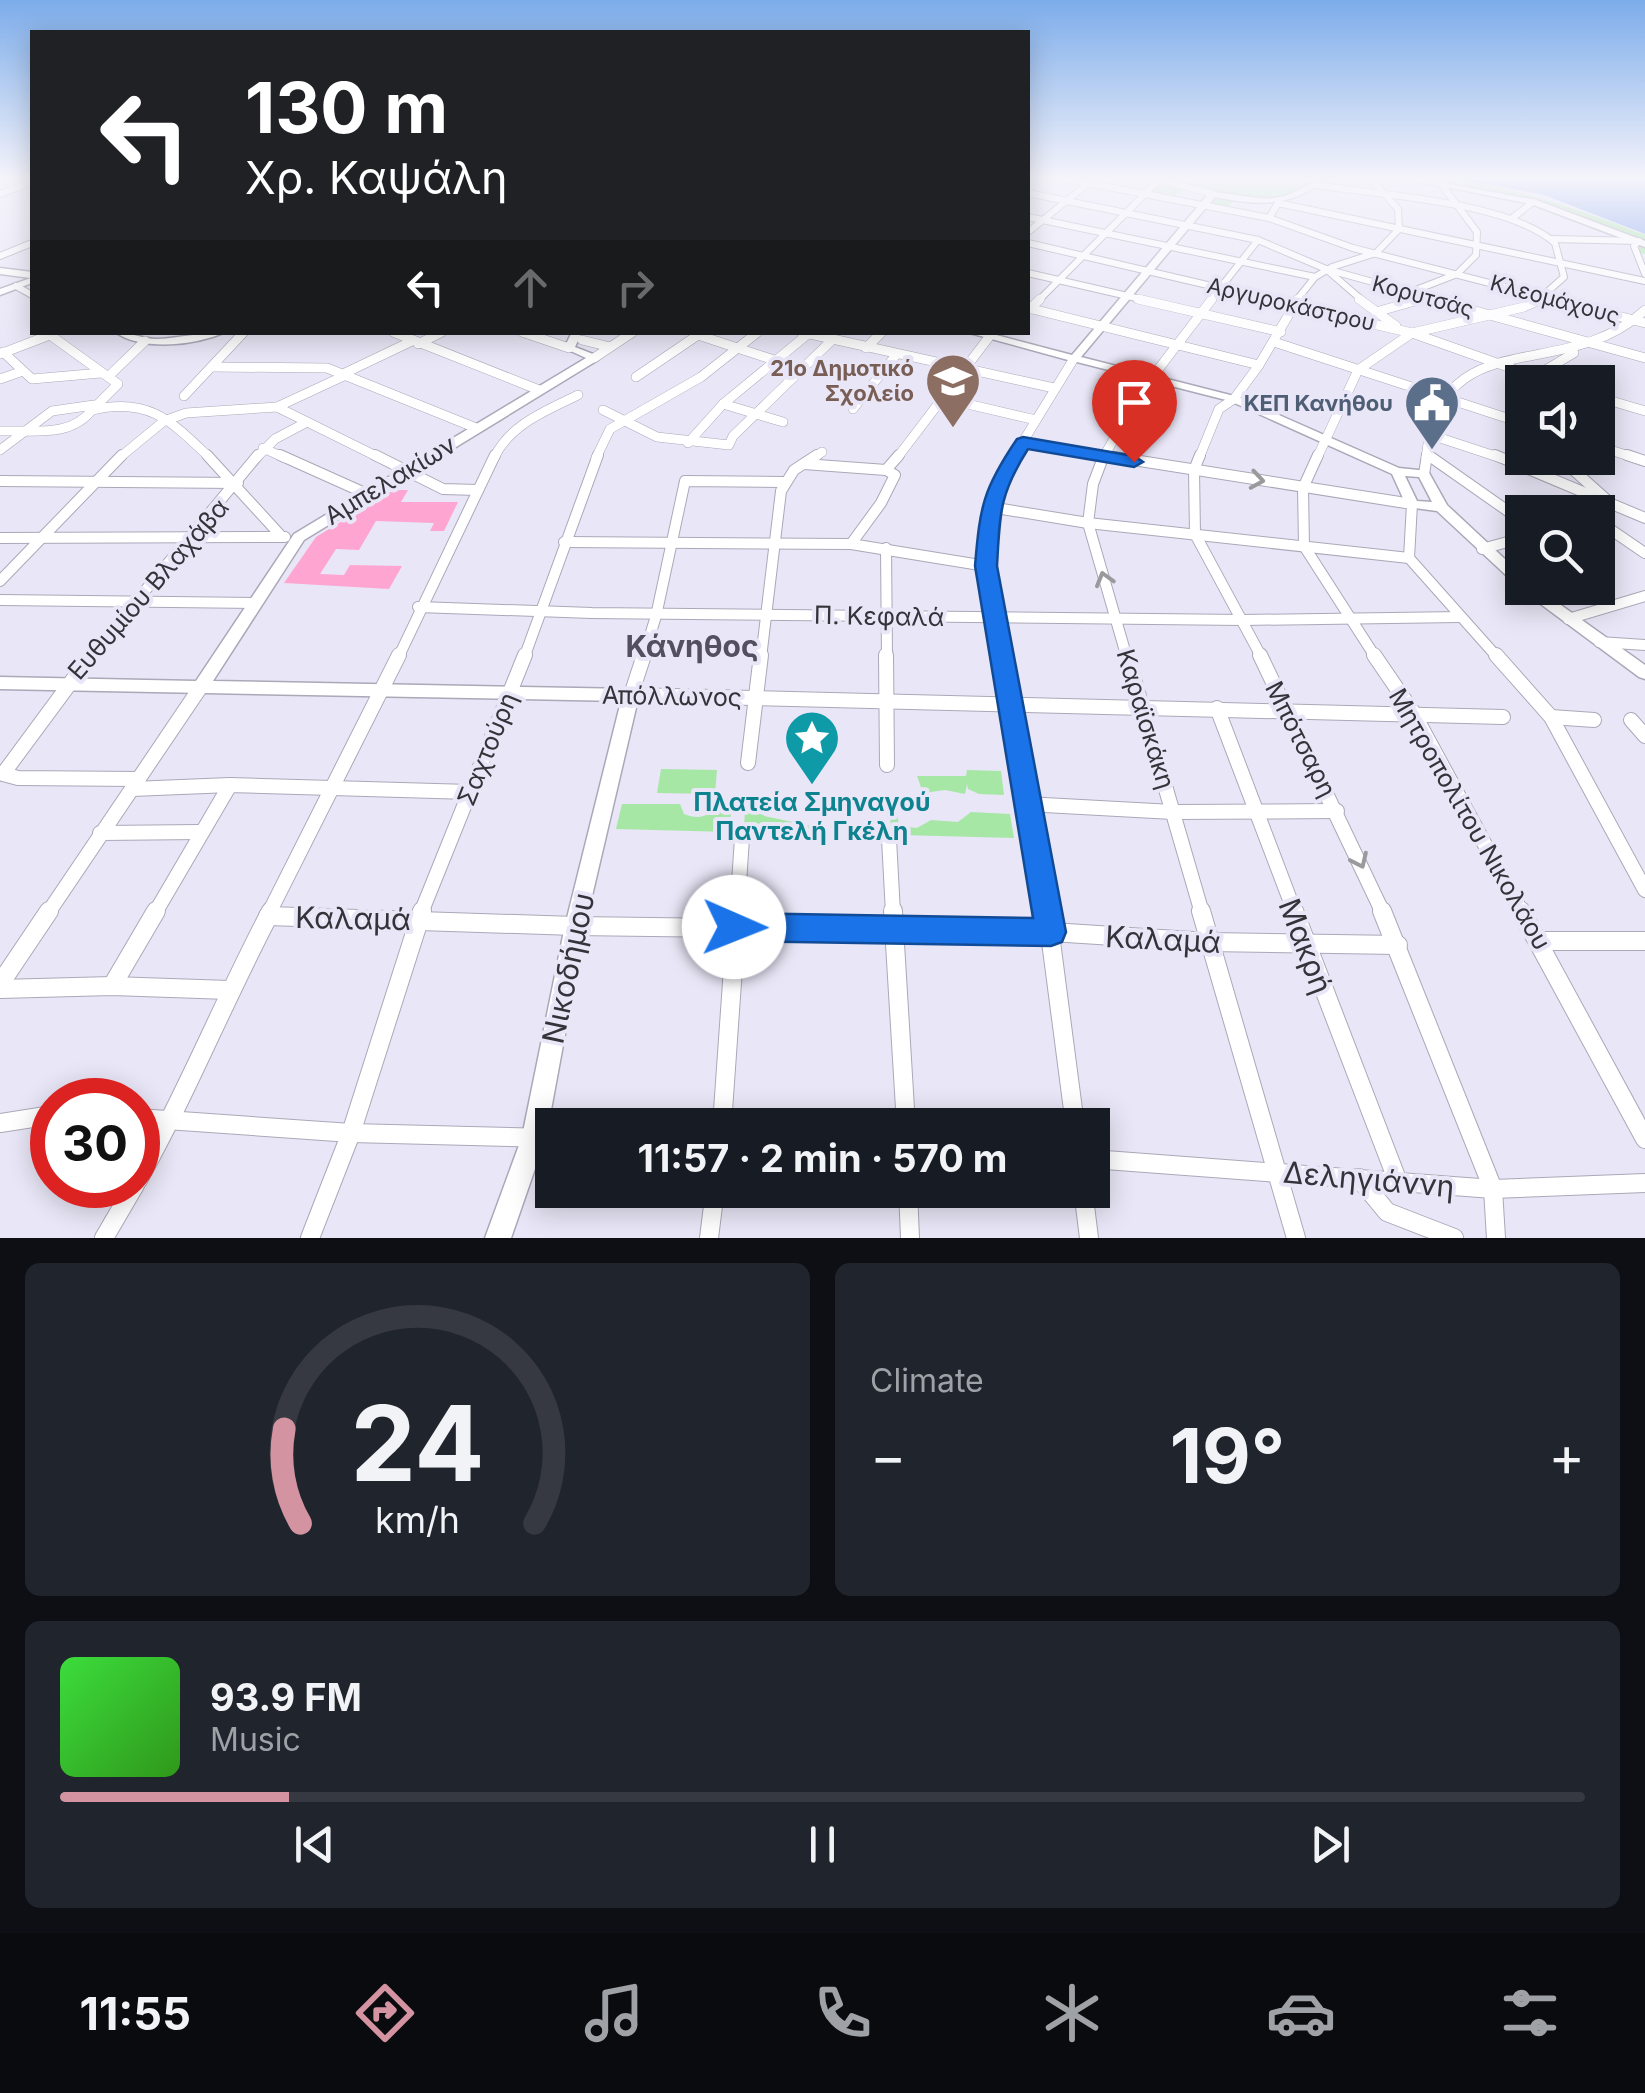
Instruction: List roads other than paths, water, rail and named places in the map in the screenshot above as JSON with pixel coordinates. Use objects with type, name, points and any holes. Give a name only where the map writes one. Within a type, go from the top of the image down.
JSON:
[{"type":"street","points":[[1030,307],[1103,235]]},
{"type":"street","points":[[1114,235],[1315,276]]},
{"type":"street","points":[[1073,1108],[1051,932],[986,566],[990,507],[998,482],[1073,360],[1180,235]]},
{"type":"street","name":"Κορυτσάς","points":[[1234,235],[1258,240],[1326,270],[1645,358]]},
{"type":"street","name":"Κλεομάχους","points":[[1319,235],[1376,254],[1641,322]]},
{"type":"street","points":[[1376,254],[1394,235]]},
{"type":"street","points":[[1426,235],[1645,277],[1634,246],[1642,242]]},
{"type":"street","points":[[1408,293],[1469,266],[1478,246],[1477,235]]},
{"type":"street","points":[[1543,235],[1552,239],[1642,242]]},
{"type":"street","points":[[1304,546],[1303,488],[1358,370],[1412,333],[1495,316],[1546,296],[1564,276],[1552,239]]},
{"type":"street","name":"Καραϊσκάκη","points":[[1258,240],[1152,380],[1103,457],[1093,485],[1088,523],[1296,1238]]},
{"type":"street","points":[[0,256],[30,244]]},
{"type":"street","name":"Αργυροκάστρου","points":[[1030,244],[1412,333],[1505,369]]},
{"type":"street","name":"Μπότσαρη","points":[[1376,254],[1315,276],[1294,303],[1260,365],[1234,400],[1219,409],[1194,470],[1195,534],[1289,710],[1398,944],[1493,1189],[1496,1238]]},
{"type":"street","points":[[1326,270],[1376,312],[1412,333]]},
{"type":"street","points":[[0,271],[30,278]]},
{"type":"street","points":[[1030,273],[1281,332]]},
{"type":"street","points":[[0,292],[30,279]]},
{"type":"street","points":[[16,286],[30,294]]},
{"type":"street","points":[[1376,312],[1426,298]]},
{"type":"street","points":[[1030,308],[1260,365]]},
{"type":"street","points":[[1505,568],[1441,507],[1424,474],[1428,434],[1442,396],[1475,372],[1494,364],[1598,346],[1641,322],[1645,310]]},
{"type":"street","points":[[44,335],[1,353],[32,379],[65,378],[105,374],[145,341]]},
{"type":"street","points":[[0,431],[70,429],[81,424],[118,384],[47,335]]},
{"type":"street","points":[[128,335],[145,341],[205,335]]},
{"type":"street","points":[[184,396],[241,335]]},
{"type":"street","points":[[400,335],[539,390]]},
{"type":"street","points":[[0,581],[127,450],[164,420],[196,412],[277,407],[434,335]]},
{"type":"street","points":[[530,335],[594,358]]},
{"type":"street","points":[[543,340],[551,335]]},
{"type":"street","points":[[573,350],[582,335],[610,347]]},
{"type":"street","name":"Αμπελακίων","points":[[202,685],[256,604],[290,537],[628,335]]},
{"type":"street","points":[[636,377],[699,335]]},
{"type":"street","points":[[703,335],[774,360]]},
{"type":"street","name":"Σαχτούρη","points":[[310,1238],[351,1133],[419,919],[542,614],[584,484],[610,429],[700,377],[754,335]]},
{"type":"street","points":[[688,443],[723,404],[802,335]]},
{"type":"street","points":[[812,335],[1054,388]]},
{"type":"street","points":[[866,348],[879,335]]},
{"type":"street","points":[[889,471],[962,369],[993,336],[1234,400],[1396,472],[1424,474]]},
{"type":"street","points":[[603,410],[657,437],[729,445],[832,340]]},
{"type":"street","points":[[1274,342],[1505,417]]},
{"type":"street","points":[[1555,365],[1581,350]]},
{"type":"street","points":[[853,409],[896,355]]},
{"type":"street","points":[[65,378],[87,364]]},
{"type":"street","points":[[213,368],[310,366],[347,374],[476,428]]},
{"type":"street","points":[[0,379],[23,371]]},
{"type":"street","points":[[160,1141],[229,990],[334,788],[418,608],[508,436],[525,421],[578,395]]},
{"type":"street","points":[[942,398],[1036,420]]},
{"type":"street","points":[[1615,402],[1645,412]]},
{"type":"street","points":[[0,450],[42,412],[63,405],[93,408],[136,404],[164,420],[238,483],[290,537]]},
{"type":"street","points":[[723,404],[783,422]]},
{"type":"street","points":[[277,407],[443,489],[478,490]]},
{"type":"street","name":"Ευθυμίου Βλαχάβα","points":[[135,784],[9,778],[3,774],[64,686],[238,483],[263,448],[282,432],[307,422]]},
{"type":"street","points":[[1428,434],[1476,446],[1645,518]]},
{"type":"street","points":[[1023,443],[1441,507]]},
{"type":"street","points":[[263,448],[367,494]]},
{"type":"street","points":[[748,762],[784,482],[801,464],[822,452]]},
{"type":"street","points":[[1615,452],[1645,462]]},
{"type":"street","points":[[1428,456],[1505,509]]},
{"type":"street","points":[[801,464],[889,471],[896,478],[851,544]]},
{"type":"street","points":[[1396,472],[1412,504],[1409,558]]},
{"type":"street","points":[[1580,475],[1623,511]]},
{"type":"street","points":[[631,695],[656,616],[685,480],[784,482]]},
{"type":"street","points":[[0,481],[238,483]]},
{"type":"street","points":[[990,507],[1088,523],[1409,558],[1551,717],[1645,890]]},
{"type":"street","points":[[1615,514],[1623,511]]},
{"type":"street","points":[[1615,532],[1645,553]]},
{"type":"street","points":[[0,538],[290,537]]},
{"type":"street","points":[[564,542],[851,544],[986,566]]},
{"type":"street","points":[[1482,549],[1505,543]]},
{"type":"street","name":"Μητροπολίτου Νικολάου","points":[[1304,546],[1413,712],[1645,1139]]},
{"type":"street","points":[[886,548],[887,765]]},
{"type":"street","points":[[1568,619],[1645,596]]},
{"type":"street","points":[[0,600],[256,604]]},
{"type":"street","points":[[1550,605],[1645,673]]},
{"type":"street","name":"Π. Κεφαλά","points":[[418,608],[656,616],[885,614],[1240,622],[1460,616]]},
{"type":"street","points":[[1598,642],[1645,645]]},
{"type":"street","name":"Απόλλωνος","points":[[0,683],[1289,710]]},
{"type":"street","points":[[0,986],[202,685]]},
{"type":"street","name":"Νικοδήμου","points":[[548,1108],[575,926],[631,695]]},
{"type":"street","name":"Μακρή","points":[[1217,708],[1398,1182]]},
{"type":"street","points":[[1289,710],[1503,716]]},
{"type":"street","points":[[1551,717],[1594,720]]},
{"type":"street","points":[[1638,721],[1645,736]]},
{"type":"street","points":[[135,784],[470,792]]},
{"type":"street","points":[[112,986],[230,785]]},
{"type":"street","points":[[1026,804],[1173,812],[1337,810]]},
{"type":"street","points":[[100,833],[201,832]]},
{"type":"street","points":[[723,1108],[742,838]]},
{"type":"street","points":[[889,840],[905,1108]]},
{"type":"street","name":"Καλαμά","points":[[268,916],[575,926],[1051,932],[1208,942],[1398,944]]},
{"type":"street","points":[[1539,941],[1645,941]]},
{"type":"street","points":[[0,986],[229,990]]},
{"type":"street","points":[[0,1123],[30,1118]]},
{"type":"street","points":[[160,1120],[351,1133],[535,1138]]},
{"type":"street","name":"Νικοδήμου","points":[[498,1238],[535,1156]]},
{"type":"street","name":"Δεληγιάννη","points":[[1110,1160],[1493,1189],[1645,1182]]},
{"type":"street","points":[[1359,1178],[1387,1212],[1454,1238]]},
{"type":"street","points":[[104,1238],[121,1208]]},
{"type":"street","points":[[709,1238],[713,1208]]},
{"type":"street","points":[[909,1208],[910,1238]]},
{"type":"street","points":[[1085,1208],[1089,1238]]},
{"type":"place","name":"21ο Δημοτικό Σχολείο","points":[[953,430]]},
{"type":"place","name":"ΚΕΠ Κανήθου","points":[[1432,452]]},
{"type":"place","name":"Πλατεία Σμηναγού Παντελή Γκέλη","points":[[812,787]]},
{"type":"district","name":"Κάνηθος","points":[[692,646]]}]
